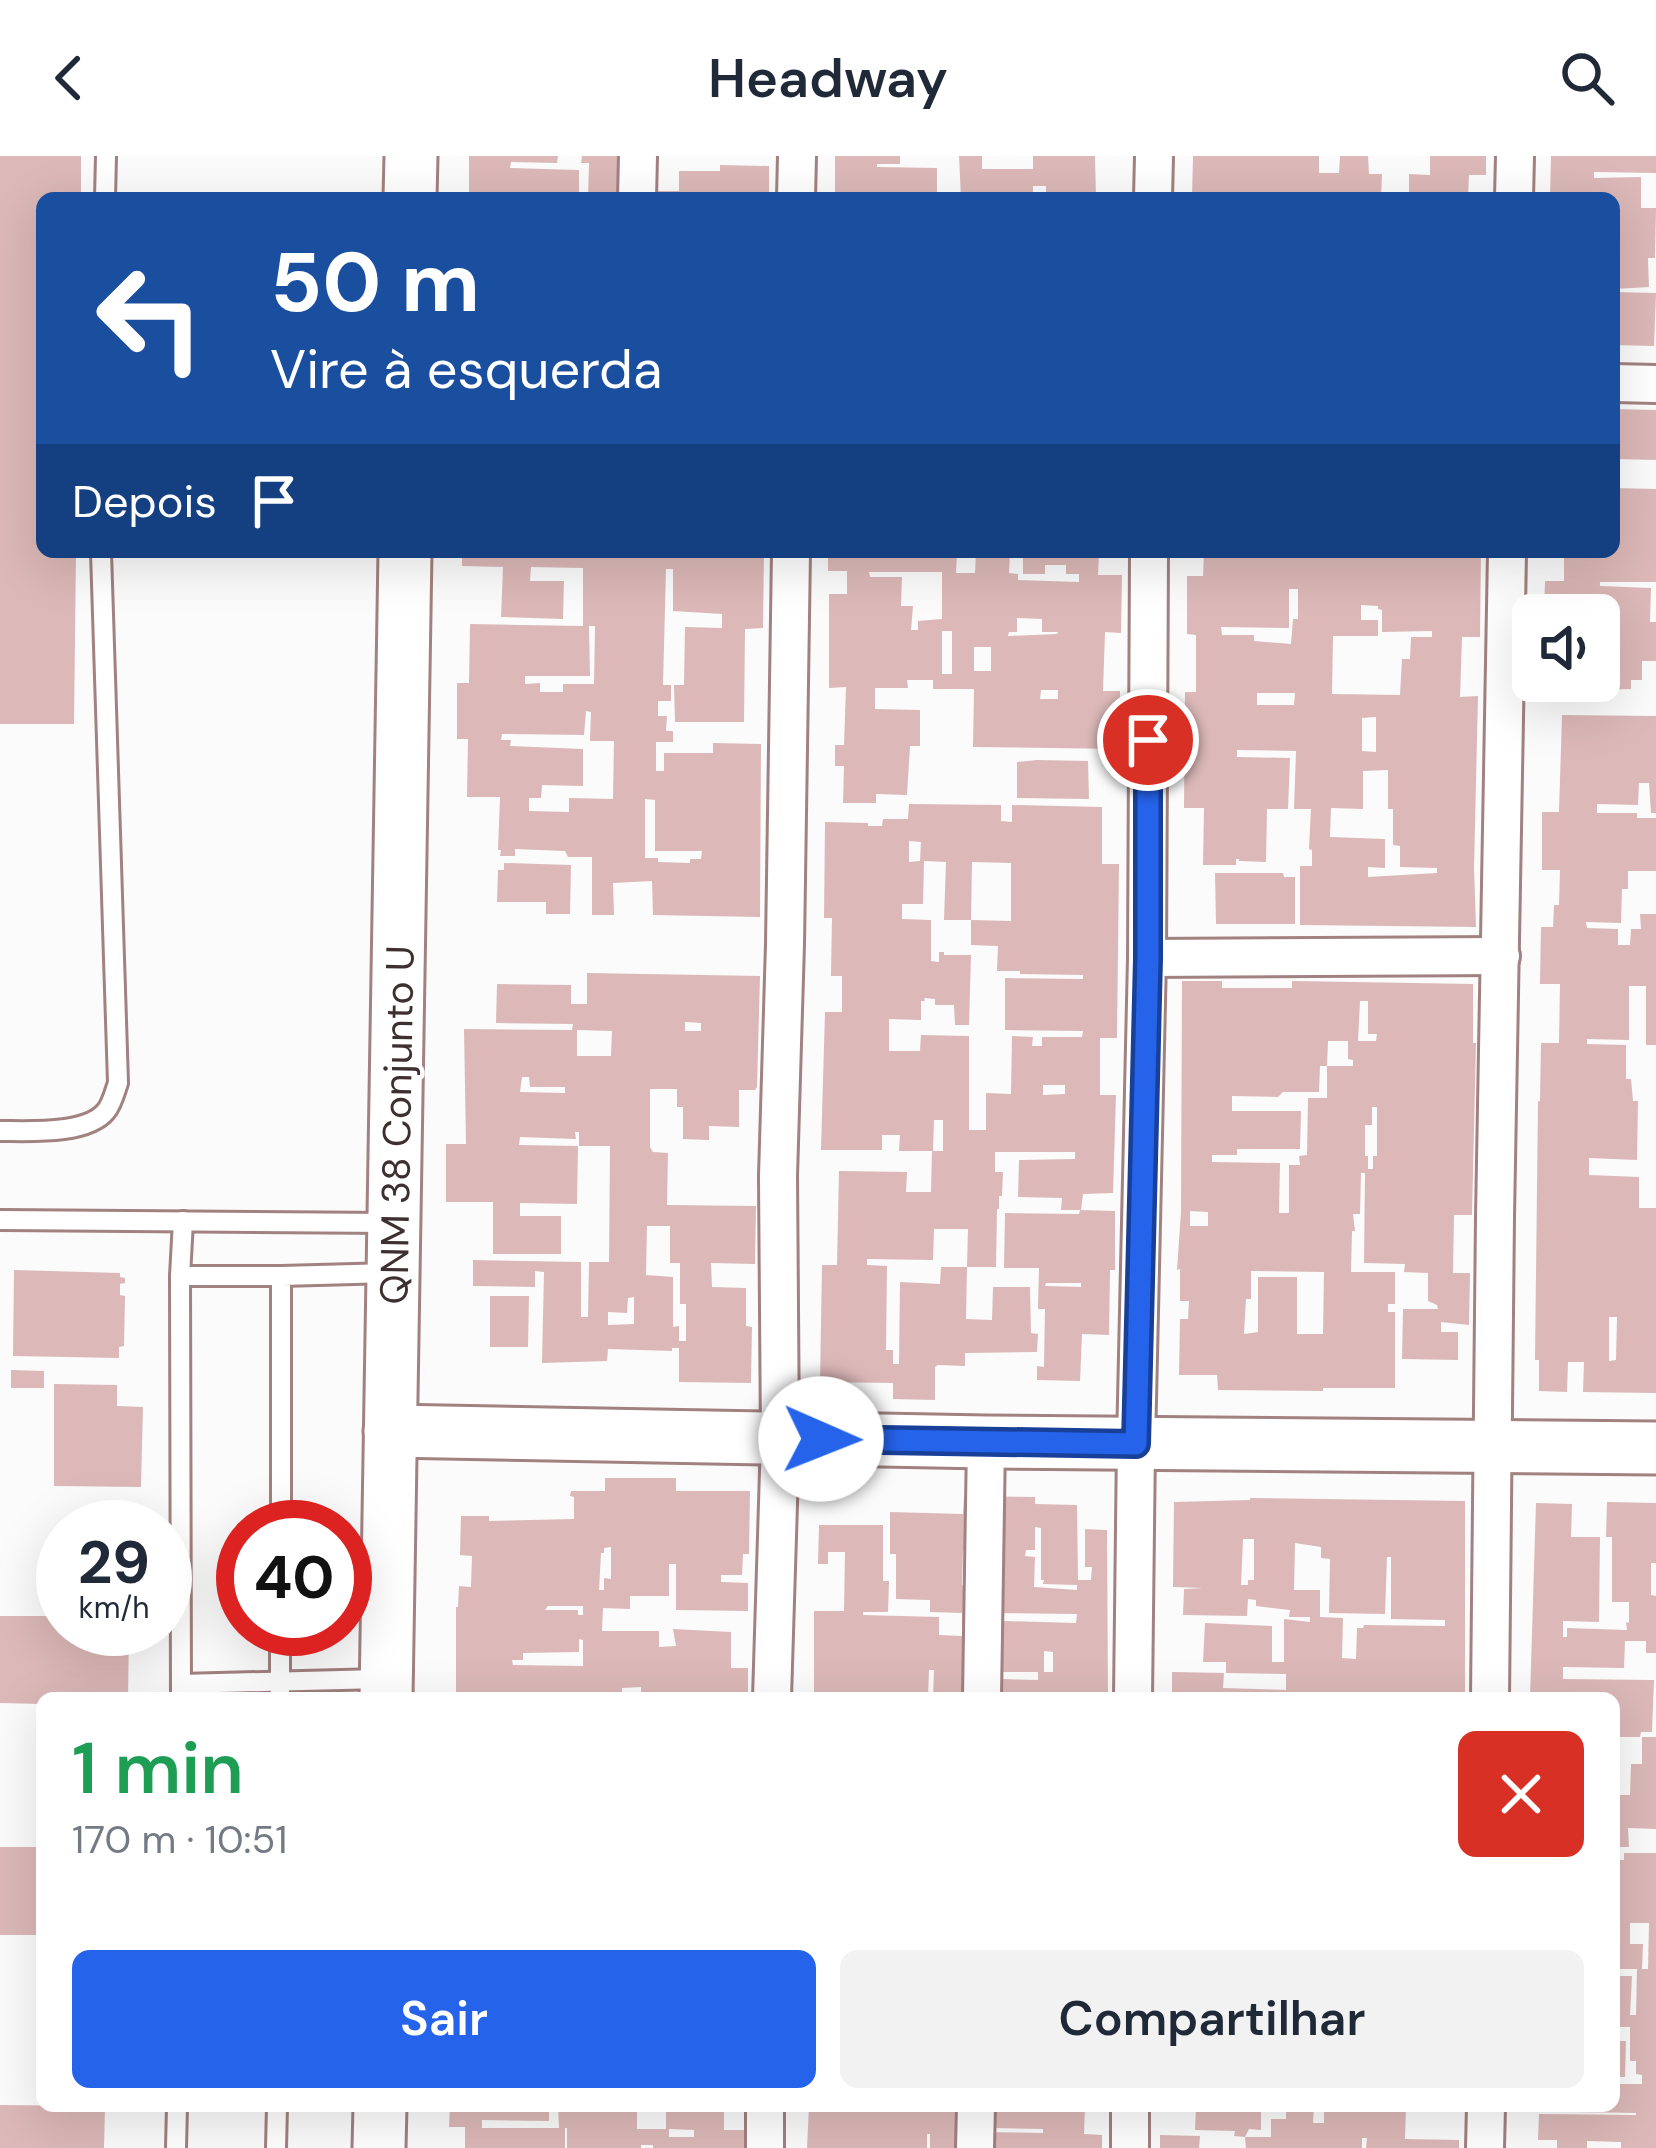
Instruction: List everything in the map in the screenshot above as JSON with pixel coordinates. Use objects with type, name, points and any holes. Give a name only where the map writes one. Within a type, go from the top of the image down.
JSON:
[{"type":"street","points":[[410,192],[411,156]]},
{"type":"street","points":[[637,192],[638,156]]},
{"type":"street","points":[[796,192],[797,156]]},
{"type":"street","points":[[1153,192],[1154,156]]},
{"type":"street","points":[[1514,192],[1515,156]]},
{"type":"street","points":[[1620,383],[1656,384]]},
{"type":"street","name":"QNM 38 Conjunto U","points":[[386,1688],[405,558]]},
{"type":"street","points":[[772,1692],[780,1439],[778,1176],[791,558]]},
{"type":"street","points":[[1133,1692],[1148,958],[1149,558]]},
{"type":"street","points":[[1490,1692],[1507,558]]},
{"type":"street","points":[[1148,958],[1501,956]]},
{"type":"street","points":[[391,1431],[1656,1448]]},
{"type":"street","points":[[982,1692],[986,1442]]},
{"type":"street","points":[[379,2148],[380,2112]]},
{"type":"street","points":[[765,2112],[765,2148]]},
{"type":"street","points":[[975,2148],[976,2112]]},
{"type":"street","points":[[1130,2112],[1130,2148]]},
{"type":"street","points":[[1485,2148],[1486,2112]]},
{"type":"lane","points":[[105,192],[106,156]]},
{"type":"lane","points":[[0,1131],[55,1131],[89,1123],[106,1112],[118,1083],[101,558]]},
{"type":"lane","points":[[0,1220],[183,1221],[394,1248]]},
{"type":"lane","points":[[183,1221],[181,1691],[386,1688]]},
{"type":"lane","points":[[180,1276],[281,1276],[394,1248]]},
{"type":"lane","points":[[281,1276],[281,1500]]},
{"type":"lane","points":[[280,1656],[280,1690]]},
{"type":"lane","points":[[176,2148],[177,2112]]},
{"type":"lane","points":[[276,2148],[277,2112]]},
{"type":"building","points":[[0,156],[81,156],[81,192],[36,192],[36,558],[76,558],[74,724],[0,724]]},
{"type":"building","points":[[469,156],[558,156],[557,163],[511,162],[510,168],[579,170],[579,192],[469,192]]},
{"type":"building","points":[[582,156],[623,156],[646,192],[588,192],[589,163],[581,163]]},
{"type":"building","points":[[835,156],[900,156],[900,164],[877,167],[937,168],[937,192],[835,192]]},
{"type":"building","points":[[959,156],[982,156],[982,169],[1033,169],[1033,156],[1095,156],[1096,192],[1046,192],[1046,186],[1033,186],[1033,192],[961,192]]},
{"type":"building","points":[[1193,156],[1319,156],[1319,173],[1339,173],[1340,156],[1368,156],[1369,174],[1382,174],[1381,192],[1192,192]]},
{"type":"building","points":[[1430,156],[1486,156],[1486,175],[1469,175],[1468,192],[1409,192],[1409,174],[1430,175]]},
{"type":"building","points":[[1551,156],[1656,156],[1656,173],[1594,172],[1594,178],[1641,177],[1641,208],[1656,208],[1649,287],[1620,289],[1620,192],[1550,192]]},
{"type":"building","points":[[720,165],[769,166],[769,192],[656,192],[679,191],[679,171],[720,171]]},
{"type":"building","points":[[1620,292],[1656,293],[1654,346],[1620,345]]},
{"type":"building","points":[[1620,409],[1656,410],[1656,460],[1620,459]]},
{"type":"building","points":[[1620,488],[1656,489],[1656,582],[1600,582],[1600,586],[1651,588],[1656,661],[1642,661],[1642,680],[1631,680],[1631,689],[1620,689],[1620,594],[1545,594],[1545,581],[1564,581],[1564,558],[1620,558]]},
{"type":"building","points":[[462,558],[764,558],[763,628],[745,629],[744,722],[675,722],[674,685],[684,685],[685,627],[722,628],[722,614],[673,611],[673,569],[666,569],[663,685],[671,685],[671,701],[658,701],[658,716],[667,716],[666,731],[673,731],[673,742],[656,742],[656,771],[664,771],[664,753],[713,753],[713,743],[761,744],[760,917],[653,915],[652,881],[613,883],[614,915],[592,915],[592,857],[515,849],[515,856],[500,856],[500,797],[467,797],[468,739],[457,739],[457,683],[469,683],[470,624],[583,626],[583,568],[531,567],[530,581],[564,581],[563,619],[501,617],[503,567],[462,566]],"holes":[[[589,626],[595,626],[594,684],[563,684],[563,692],[540,692],[540,683],[525,684],[525,676],[590,676]],[[586,711],[591,712],[590,741],[614,741],[613,799],[569,798],[569,812],[529,811],[529,798],[541,798],[542,785],[583,786],[583,749],[510,746],[511,740],[501,740],[502,734],[584,735]],[[645,799],[655,800],[655,851],[702,851],[701,859],[690,859],[690,863],[645,858]]]},
{"type":"building","points":[[828,558],[957,558],[956,573],[975,573],[976,558],[1010,558],[1009,573],[1018,574],[1018,580],[1079,582],[1079,574],[1066,574],[1066,565],[1045,565],[1045,574],[1023,574],[1023,558],[1099,558],[1098,575],[1122,575],[1121,633],[1105,632],[1103,691],[1120,691],[1119,749],[973,747],[974,689],[933,689],[933,680],[907,680],[908,688],[875,688],[875,709],[920,710],[920,746],[910,746],[907,795],[876,794],[876,803],[843,803],[844,766],[835,766],[835,745],[844,745],[846,687],[829,688],[829,594],[847,594],[847,571],[828,571]],"holes":[[[869,572],[942,572],[942,619],[918,621],[918,630],[911,630],[913,606],[901,606],[902,577],[870,577]],[[1017,618],[1042,619],[1042,632],[1058,632],[1008,636],[1017,632]],[[942,631],[952,631],[952,674],[942,674]],[[974,647],[991,647],[991,671],[974,671]],[[1041,690],[1058,690],[1058,699],[1040,699]]]},
{"type":"building","points":[[1204,558],[1481,558],[1480,637],[1462,637],[1460,697],[1478,696],[1476,927],[1300,925],[1300,866],[1312,866],[1312,850],[1311,809],[1294,809],[1296,751],[1237,750],[1237,757],[1290,758],[1288,809],[1267,809],[1266,862],[1236,859],[1236,865],[1203,865],[1204,808],[1184,808],[1185,692],[1196,692],[1196,635],[1187,634],[1187,576],[1203,576]],"holes":[[[1289,589],[1298,589],[1298,619],[1293,619],[1291,644],[1254,641],[1254,635],[1222,635],[1221,627],[1289,628]],[[1361,605],[1382,610],[1382,632],[1432,631],[1432,637],[1411,637],[1410,659],[1402,659],[1400,695],[1332,694],[1333,636],[1378,636],[1378,620],[1361,620]],[[1257,693],[1295,693],[1294,705],[1257,705]],[[1376,717],[1376,752],[1362,751],[1362,718]],[[1388,770],[1388,809],[1393,809],[1393,845],[1400,846],[1400,867],[1437,868],[1437,873],[1368,877],[1368,867],[1385,868],[1385,839],[1330,837],[1331,808],[1363,809],[1363,771]]]},
{"type":"building","points":[[1562,715],[1656,716],[1656,813],[1651,813],[1649,783],[1639,783],[1638,805],[1597,804],[1597,813],[1656,818],[1656,871],[1628,871],[1621,923],[1586,922],[1587,928],[1618,929],[1618,945],[1630,945],[1631,929],[1641,929],[1640,914],[1656,914],[1656,1045],[1646,1045],[1646,986],[1629,986],[1629,1040],[1587,1039],[1587,1044],[1626,1045],[1626,1079],[1631,1079],[1633,1101],[1638,1101],[1637,1160],[1589,1158],[1589,1175],[1639,1177],[1639,1208],[1656,1208],[1656,1393],[1583,1392],[1584,1362],[1568,1362],[1567,1392],[1539,1391],[1539,1360],[1535,1360],[1538,1101],[1541,1043],[1559,1043],[1560,984],[1540,984],[1541,927],[1553,927],[1560,870],[1542,870],[1542,812],[1559,812]],"holes":[[[1609,1317],[1617,1317],[1616,1360],[1609,1361]]]},
{"type":"building","points":[[1088,761],[1089,799],[1017,798],[1017,762]]},
{"type":"building","points":[[909,804],[1001,805],[1001,821],[1012,822],[1012,805],[1102,807],[1102,864],[1119,864],[1117,1038],[1100,1038],[1100,1095],[1116,1095],[1113,1193],[1083,1194],[1081,1210],[1061,1210],[1062,1198],[1018,1197],[1019,1160],[1075,1159],[1075,1152],[995,1152],[995,1172],[1003,1172],[996,1267],[967,1267],[966,1319],[992,1320],[993,1287],[1030,1287],[1031,1333],[1038,1334],[1037,1352],[965,1353],[965,1366],[938,1365],[935,1400],[893,1399],[893,1383],[820,1382],[822,1265],[837,1265],[839,1171],[907,1172],[906,1192],[931,1192],[932,1151],[899,1151],[900,1135],[882,1135],[882,1150],[821,1150],[825,1012],[842,1012],[842,976],[831,976],[832,918],[824,918],[825,822],[882,826],[883,819],[908,819]],"holes":[[[909,841],[921,842],[920,861],[909,862]],[[924,861],[946,862],[944,920],[971,920],[971,945],[998,946],[997,971],[1083,975],[1083,979],[1005,978],[1005,1030],[1083,1031],[1082,1037],[1042,1037],[1042,1046],[1032,1046],[1033,1037],[1012,1036],[1011,1094],[986,1093],[986,1130],[969,1130],[969,1036],[921,1035],[920,1051],[889,1051],[889,1019],[921,1020],[924,998],[935,999],[935,1005],[954,1005],[955,1025],[969,1025],[971,955],[939,952],[939,962],[931,961],[931,920],[902,919],[902,904],[923,904]],[[972,862],[1011,863],[1011,921],[971,920]],[[1043,1085],[1065,1085],[1065,1094],[1043,1095]],[[934,1120],[943,1120],[943,1151],[933,1151]],[[934,1229],[968,1229],[967,1267],[941,1267],[940,1284],[900,1282],[899,1364],[893,1364],[893,1350],[886,1350],[887,1266],[867,1265],[867,1259],[933,1260]]]},
{"type":"building","points":[[504,863],[571,865],[570,914],[546,914],[546,902],[497,902],[498,870],[504,870]]},
{"type":"building","points":[[1215,873],[1295,877],[1295,924],[1216,924]]},
{"type":"building","points":[[587,973],[760,976],[757,1087],[739,1090],[739,1127],[709,1126],[709,1140],[683,1139],[683,1107],[677,1107],[677,1089],[650,1089],[650,1147],[653,1152],[668,1153],[667,1205],[756,1206],[755,1264],[711,1263],[712,1287],[746,1288],[746,1326],[752,1327],[751,1383],[679,1382],[679,1348],[608,1349],[607,1361],[542,1363],[544,1272],[535,1271],[535,1287],[473,1286],[473,1260],[581,1262],[581,1317],[588,1317],[589,1262],[609,1262],[610,1146],[579,1146],[579,1132],[575,1132],[576,1139],[520,1137],[519,1145],[578,1146],[577,1204],[520,1203],[520,1216],[561,1216],[561,1254],[493,1254],[493,1202],[446,1202],[446,1144],[466,1144],[464,1029],[572,1030],[573,1024],[496,1023],[497,984],[571,985],[571,1004],[587,1004]],"holes":[[[685,1022],[701,1023],[701,1031],[685,1031]],[[577,1030],[612,1031],[611,1056],[577,1056]],[[522,1077],[529,1077],[530,1087],[565,1087],[565,1093],[520,1092]],[[647,1226],[670,1226],[670,1263],[680,1263],[686,1341],[679,1341],[679,1326],[673,1327],[673,1277],[646,1275]],[[634,1297],[634,1324],[608,1325],[608,1312],[627,1313],[628,1298]]]},
{"type":"building","points":[[1182,981],[1222,981],[1222,988],[1292,988],[1292,981],[1473,984],[1472,1215],[1454,1215],[1453,1273],[1470,1273],[1469,1325],[1441,1322],[1441,1332],[1458,1332],[1458,1360],[1402,1359],[1403,1309],[1438,1309],[1428,1301],[1428,1273],[1404,1272],[1405,1264],[1364,1263],[1365,1173],[1361,1173],[1360,1214],[1353,1214],[1351,1272],[1395,1272],[1395,1304],[1388,1304],[1388,1312],[1395,1312],[1395,1388],[1218,1390],[1217,1375],[1179,1375],[1180,1319],[1188,1319],[1189,1301],[1180,1301],[1177,1270]],"holes":[[[1360,1001],[1368,1001],[1368,1034],[1377,1034],[1376,1041],[1358,1041]],[[1328,1041],[1348,1041],[1353,1066],[1327,1066]],[[1320,1066],[1327,1066],[1327,1098],[1308,1098],[1307,1155],[1299,1156],[1300,1165],[1289,1165],[1289,1213],[1279,1213],[1280,1163],[1212,1162],[1212,1155],[1237,1155],[1237,1149],[1300,1149],[1301,1111],[1232,1111],[1232,1096],[1319,1092]],[[1372,1107],[1377,1107],[1373,1169],[1368,1169],[1365,1156],[1365,1125],[1372,1125]],[[1190,1211],[1208,1212],[1208,1226],[1190,1226]],[[1251,1271],[1324,1272],[1323,1334],[1297,1334],[1297,1277],[1258,1277],[1258,1332],[1244,1334],[1246,1299],[1251,1299]]]},
{"type":"building","points":[[1080,1210],[1115,1211],[1109,1335],[1082,1334],[1080,1381],[1037,1380],[1037,1366],[1044,1367],[1045,1309],[1038,1309],[1039,1268],[1004,1268],[1005,1213],[1079,1214]],"holes":[[[1046,1283],[1081,1283],[1081,1287],[1045,1286]]]},
{"type":"building","points":[[14,1270],[120,1273],[125,1283],[120,1284],[120,1295],[125,1296],[124,1346],[119,1347],[119,1358],[13,1356]]},
{"type":"building","points":[[490,1296],[529,1296],[528,1347],[490,1347]]},
{"type":"building","points":[[11,1370],[44,1371],[44,1388],[11,1388]]},
{"type":"building","points":[[54,1384],[117,1385],[117,1406],[143,1407],[141,1487],[54,1486]]},
{"type":"building","points":[[605,1478],[676,1478],[676,1491],[750,1491],[749,1554],[743,1554],[742,1575],[721,1575],[721,1582],[748,1583],[748,1611],[676,1610],[676,1564],[669,1564],[669,1596],[630,1596],[630,1609],[603,1608],[602,1631],[659,1631],[659,1647],[676,1646],[673,1629],[731,1632],[731,1668],[748,1668],[748,1692],[641,1692],[641,1687],[622,1688],[622,1692],[456,1692],[456,1607],[459,1586],[471,1587],[472,1556],[460,1555],[461,1516],[489,1516],[489,1521],[574,1519],[571,1491],[605,1491]],"holes":[[[611,1547],[611,1579],[604,1578],[604,1590],[599,1590],[601,1553]],[[548,1606],[583,1606],[583,1615],[578,1610],[545,1610]],[[579,1639],[583,1640],[583,1666],[513,1665],[512,1660],[523,1660],[523,1653],[579,1652]]]},
{"type":"building","points":[[964,1496],[1035,1497],[1035,1504],[1077,1505],[1078,1580],[1091,1580],[1092,1567],[1085,1567],[1085,1529],[1107,1530],[1108,1692],[1002,1692],[1002,1679],[1038,1680],[1038,1672],[989,1672],[987,1692],[933,1692],[934,1670],[929,1670],[928,1692],[814,1692],[814,1611],[844,1611],[845,1552],[828,1552],[828,1564],[818,1564],[819,1525],[883,1525],[888,1612],[863,1615],[939,1617],[939,1635],[962,1636],[962,1613],[930,1612],[930,1600],[896,1599],[890,1512],[963,1514]],"holes":[[[1035,1527],[1041,1528],[1043,1584],[1077,1585],[1077,1590],[1034,1587],[1035,1557],[1025,1556],[1026,1550],[1035,1550]],[[963,1550],[978,1550],[977,1586],[962,1585]],[[986,1613],[1077,1614],[1076,1623],[1004,1621]],[[1044,1651],[1053,1652],[1053,1672],[1044,1672]]]},
{"type":"building","points":[[1250,1498],[1465,1501],[1465,1692],[1172,1692],[1172,1672],[1224,1673],[1223,1688],[1286,1690],[1286,1674],[1226,1673],[1226,1662],[1203,1662],[1205,1623],[1272,1626],[1272,1662],[1284,1662],[1284,1619],[1310,1622],[1310,1617],[1289,1617],[1290,1610],[1256,1606],[1256,1600],[1248,1599],[1247,1616],[1183,1615],[1184,1589],[1203,1588],[1173,1587],[1174,1502]],"holes":[[[1243,1539],[1254,1539],[1254,1580],[1241,1585]],[[1295,1543],[1321,1547],[1321,1558],[1330,1559],[1329,1613],[1385,1614],[1387,1557],[1391,1557],[1391,1619],[1445,1620],[1445,1626],[1364,1625],[1357,1628],[1356,1659],[1342,1658],[1343,1618],[1320,1617],[1320,1590],[1294,1590]]]},
{"type":"building","points":[[1607,1502],[1656,1503],[1651,1595],[1656,1596],[1656,1653],[1646,1653],[1646,1641],[1625,1641],[1624,1668],[1563,1667],[1563,1679],[1654,1680],[1652,1732],[1641,1732],[1640,1737],[1620,1737],[1620,1692],[1530,1692],[1536,1503],[1572,1504],[1571,1537],[1600,1537],[1599,1622],[1563,1621],[1563,1637],[1567,1637],[1567,1628],[1627,1630],[1629,1602],[1612,1602],[1612,1537],[1606,1537]]},
{"type":"building","points":[[0,1616],[36,1616],[36,1656],[129,1656],[128,1692],[36,1692],[36,1704],[0,1703]]},
{"type":"building","points":[[1642,1737],[1656,1737],[1656,1829],[1628,1828],[1629,1847],[1620,1847],[1620,1795],[1630,1795],[1631,1764],[1642,1764]]},
{"type":"building","points":[[0,1847],[36,1847],[36,1935],[0,1935]]},
{"type":"building","points":[[1624,1853],[1656,1853],[1656,2148],[1587,2141],[1587,2148],[1557,2148],[1557,2140],[1538,2140],[1539,2114],[1636,2115],[1573,2112],[1620,2112],[1620,2084],[1642,2084],[1636,2061],[1630,2061],[1630,2027],[1620,2027],[1620,1976],[1632,1976],[1630,2015],[1636,2015],[1637,1969],[1620,1969],[1620,1860]],"holes":[[[1630,1923],[1649,1923],[1648,1969],[1642,1969],[1643,1944],[1630,1944]]]},
{"type":"building","points":[[1620,2041],[1626,2041],[1625,2077],[1620,2077]]},
{"type":"building","points":[[0,2105],[36,2105],[36,2112],[105,2112],[104,2148],[0,2148]]},
{"type":"building","points":[[450,2112],[549,2112],[549,2121],[482,2120],[482,2128],[559,2128],[558,2112],[637,2112],[637,2129],[666,2129],[666,2112],[724,2112],[724,2130],[744,2130],[744,2148],[567,2148],[565,2128],[565,2148],[465,2148],[465,2127],[449,2127]],"holes":[[[669,2129],[694,2130],[694,2137],[669,2137]]]},
{"type":"building","points":[[809,2112],[978,2112],[978,2132],[1043,2133],[1043,2129],[993,2128],[993,2112],[1085,2112],[1084,2134],[1102,2135],[1102,2148],[930,2148],[927,2134],[927,2148],[807,2148]]},
{"type":"building","points":[[1196,2112],[1261,2112],[1261,2130],[1249,2129],[1245,2137],[1234,2136],[1235,2131],[1195,2130]]},
{"type":"building","points":[[1286,2112],[1314,2112],[1313,2123],[1324,2123],[1324,2112],[1406,2112],[1405,2139],[1459,2140],[1459,2148],[1366,2148],[1367,2138],[1362,2138],[1362,2148],[1246,2148],[1245,2137],[1271,2137],[1271,2119],[1286,2119]]},
{"type":"building","points":[[1160,2135],[1200,2136],[1199,2148],[1160,2148]]},
{"type":"route","points":[[821,1439],[1136,1444],[1148,958],[1148,740]]}]
